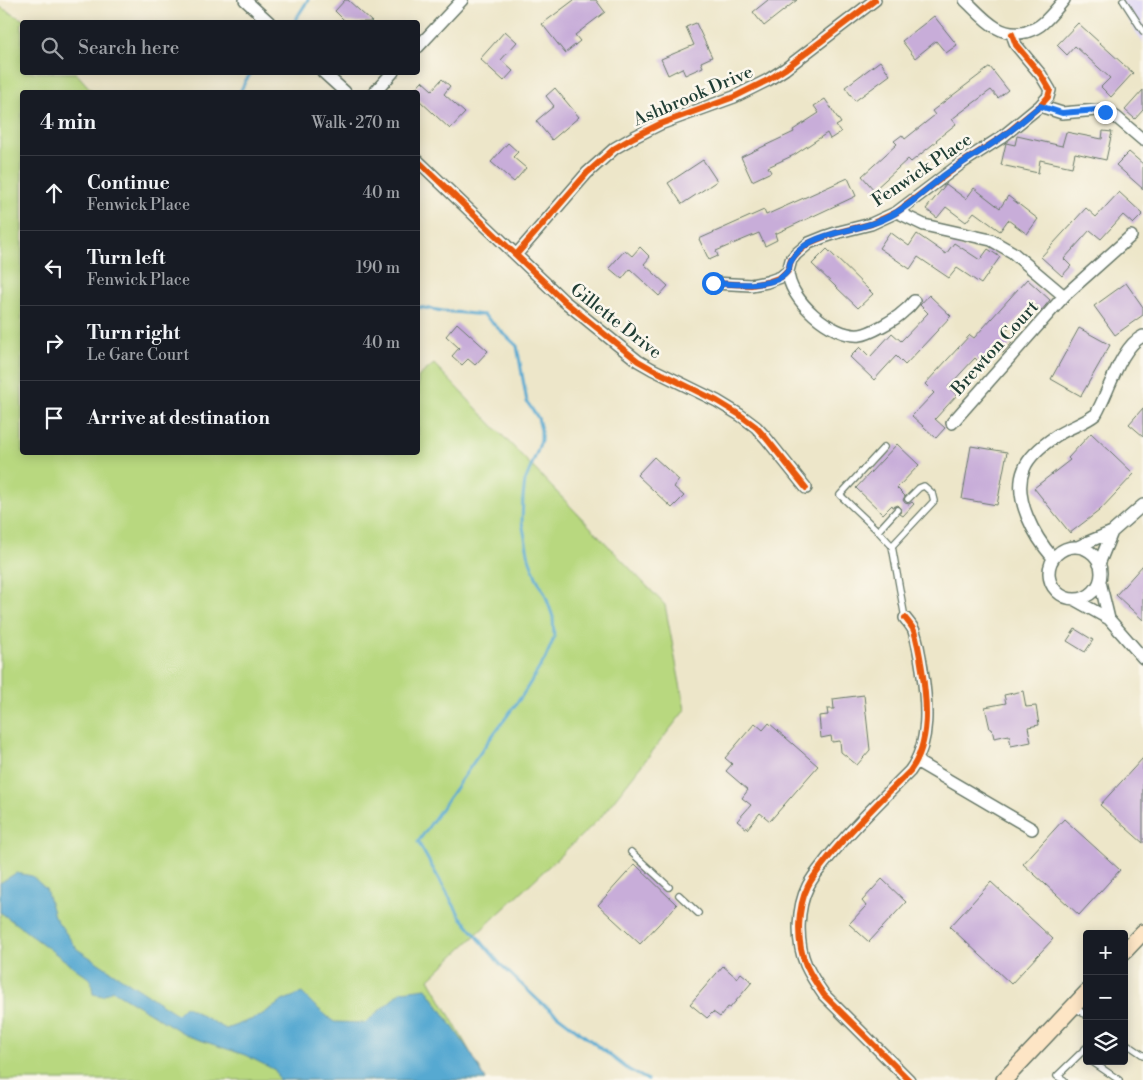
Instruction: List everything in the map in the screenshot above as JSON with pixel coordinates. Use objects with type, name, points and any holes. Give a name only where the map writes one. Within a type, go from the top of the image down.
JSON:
[{"type":"main road","points":[[1128,948],[1143,932]]},
{"type":"main road","points":[[1004,1080],[1083,996]]},
{"type":"street","points":[[245,0],[267,20]]},
{"type":"street","points":[[420,45],[462,0]]},
{"type":"street","name":"Ashbrook Drive","points":[[516,255],[587,173],[615,148],[660,124],[734,97],[768,80],[875,0]]},
{"type":"street","points":[[965,0],[990,24],[1001,31],[1012,34],[1032,30],[1042,24],[1064,0]]},
{"type":"street","points":[[1012,34],[1016,45],[1045,80],[1050,90],[1048,97],[1040,106],[1062,113],[1097,110],[1105,112],[1116,117],[1143,140]]},
{"type":"street","points":[[326,75],[343,90]]},
{"type":"street","points":[[377,90],[391,75]]},
{"type":"street","name":"Fenwick Place","points":[[788,271],[791,260],[810,243],[824,236],[871,224],[897,212],[955,168],[1002,137],[1040,106]]},
{"type":"street","name":"Gillette Drive","points":[[420,163],[564,301],[638,361],[717,401],[756,427],[806,488]]},
{"type":"street","name":"Brewton Court","points":[[897,212],[924,224],[990,240],[1012,252],[1064,296]]},
{"type":"street","name":"Brewton Court","points":[[952,423],[1064,296],[1130,236]]},
{"type":"street","points":[[713,283],[751,285],[767,282],[780,277],[788,271]]},
{"type":"street","points":[[788,271],[789,282],[798,297],[824,323],[844,333],[861,335],[868,333],[896,317],[914,301]]},
{"type":"street","points":[[1053,558],[1036,534],[1024,508],[1020,484],[1024,468],[1040,449],[1054,437],[1080,425],[1096,414],[1124,355],[1133,343],[1143,336]]},
{"type":"street","points":[[1143,505],[1112,532],[1078,547],[1064,549],[1058,553],[1053,558],[1048,571],[1054,590],[1060,595],[1076,600],[1109,619],[1143,658]]},
{"type":"street","points":[[1100,564],[1112,532]]},
{"type":"street","points":[[1078,547],[1091,552],[1100,564],[1100,582],[1109,619]]},
{"type":"street","points":[[1076,600],[1086,598],[1092,594],[1100,582]]},
{"type":"street","points":[[905,618],[913,630],[920,655],[926,693],[925,727],[916,761],[910,771],[846,836],[818,870],[804,894],[800,928],[801,946],[805,963],[818,988],[909,1080]]},
{"type":"street","points":[[916,761],[1032,828]]},
{"type":"lane","points":[[1123,0],[1143,31]]},
{"type":"lane","points":[[884,447],[840,495],[892,546],[905,618]]},
{"type":"lane","points":[[892,546],[934,501],[932,493],[924,486],[919,488],[908,499]]},
{"type":"lane","points":[[878,531],[897,510]]},
{"type":"lane","points":[[631,852],[669,887]]},
{"type":"lane","points":[[679,895],[698,913]]},
{"type":"lane","points":[[1073,1006],[1083,1013]]},
{"type":"lane","points":[[1128,1045],[1143,1055]]},
{"type":"lane","points":[[1064,1080],[1057,1076],[1083,1051]]},
{"type":"lane","points":[[1097,1065],[1119,1080]]},
{"type":"shaded area","points":[[1117,0],[1143,0],[1143,43],[1123,12]]},
{"type":"green space","points":[[0,7],[23,20],[20,20],[20,75],[78,75],[91,90],[20,90],[20,455],[420,455],[420,375],[434,364],[665,605],[685,710],[600,818],[429,979],[486,1080],[0,1080]]},
{"type":"water","points":[[16,873],[32,876],[46,889],[54,916],[77,949],[177,1014],[185,1006],[226,1029],[258,1017],[284,1000],[302,993],[334,1022],[365,1023],[402,991],[426,988],[472,1055],[486,1080],[279,1080],[275,1070],[245,1055],[188,1036],[112,990],[103,996],[93,994],[91,980],[0,912],[0,883]]},
{"type":"building","points":[[345,0],[348,0],[370,20],[344,20],[335,11]]},
{"type":"building","points":[[574,0],[596,0],[605,12],[575,35],[580,41],[565,53],[542,24]]},
{"type":"building","points":[[768,0],[797,0],[764,26],[753,12]]},
{"type":"building","points":[[934,16],[957,45],[946,53],[936,41],[915,58],[902,41]]},
{"type":"building","points":[[696,23],[712,57],[701,62],[703,67],[685,75],[682,68],[668,75],[661,59],[694,45],[686,27]]},
{"type":"building","points":[[1078,23],[1133,73],[1111,97],[1101,87],[1110,78],[1075,46],[1067,55],[1057,45]]},
{"type":"building","points":[[505,31],[517,42],[501,60],[513,71],[504,81],[480,59]]},
{"type":"building","points":[[880,61],[890,75],[855,101],[845,87]]},
{"type":"building","points":[[990,67],[1008,90],[998,98],[991,90],[952,119],[956,124],[911,162],[908,159],[874,190],[862,176],[897,144],[894,141],[902,135],[905,139],[935,115],[932,111]]},
{"type":"building","points":[[442,79],[450,86],[444,94],[465,113],[450,129],[420,101],[420,90],[414,90],[422,81],[432,90]]},
{"type":"building","points":[[555,88],[579,117],[552,140],[536,121],[554,106],[546,96]]},
{"type":"building","points":[[1143,90],[1143,110],[1135,119],[1125,110]]},
{"type":"building","points":[[825,99],[841,123],[836,126],[841,132],[830,139],[827,133],[794,155],[768,167],[771,172],[752,181],[741,157],[794,132],[793,130],[819,113],[814,106]]},
{"type":"building","points":[[1103,131],[1112,132],[1106,160],[1075,153],[1072,167],[1040,160],[1038,173],[1001,165],[1006,143],[1015,145],[1017,136],[1062,146],[1066,132],[1102,139]]},
{"type":"building","points":[[508,143],[518,152],[513,157],[526,168],[514,182],[491,162]]},
{"type":"building","points":[[1129,152],[1143,164],[1143,189],[1116,165]]},
{"type":"building","points":[[703,160],[717,181],[682,204],[668,183]]},
{"type":"building","points":[[848,178],[856,196],[775,234],[777,240],[765,246],[759,233],[716,251],[718,256],[709,260],[699,239],[764,210],[766,215]]},
{"type":"building","points":[[946,184],[966,199],[974,188],[1000,208],[1008,196],[1038,219],[1027,234],[1008,220],[1000,231],[974,212],[966,222],[946,207],[937,218],[926,209]]},
{"type":"building","points":[[1119,192],[1143,214],[1133,224],[1123,215],[1101,239],[1090,230],[1064,259],[1071,266],[1062,276],[1041,257],[1086,208],[1096,217]]},
{"type":"building","points":[[890,232],[909,246],[917,234],[946,254],[954,243],[980,260],[988,249],[1000,257],[981,284],[957,268],[949,278],[918,257],[910,269],[879,248]]},
{"type":"building","points":[[640,247],[650,257],[644,264],[668,286],[659,296],[630,269],[622,279],[609,268],[625,250],[632,256]]},
{"type":"building","points":[[827,249],[873,294],[858,308],[812,264]]},
{"type":"building","points":[[1027,279],[1050,300],[1041,311],[1032,303],[1003,334],[1012,343],[1003,353],[999,350],[984,367],[975,358],[948,387],[957,395],[935,419],[945,428],[936,438],[912,416],[934,393],[925,384],[970,335],[974,338]]},
{"type":"building","points":[[1126,283],[1143,307],[1143,315],[1115,335],[1094,306]]},
{"type":"building","points":[[929,295],[951,316],[905,365],[896,356],[874,380],[850,357],[860,347],[870,357],[892,333],[901,341],[928,313],[920,305]]},
{"type":"building","points":[[457,323],[488,351],[475,365],[468,359],[462,365],[452,356],[459,348],[446,336]]},
{"type":"building","points":[[1079,328],[1110,345],[1081,396],[1051,379]]},
{"type":"building","points":[[1143,408],[1143,436],[1129,424]]},
{"type":"building","points":[[1091,433],[1134,474],[1099,511],[1070,533],[1034,488],[1070,460],[1068,458]]},
{"type":"building","points":[[897,444],[919,465],[897,488],[905,496],[903,500],[905,503],[909,504],[912,502],[914,504],[903,516],[900,514],[901,508],[898,505],[893,507],[892,505],[883,514],[856,488]]},
{"type":"building","points":[[971,446],[1007,452],[997,505],[962,499]]},
{"type":"building","points":[[654,457],[679,480],[674,487],[684,496],[672,508],[637,475]]},
{"type":"building","points":[[1143,565],[1143,620],[1116,595]]},
{"type":"building","points":[[1075,629],[1093,640],[1085,652],[1067,641]]},
{"type":"building","points":[[1023,691],[1026,707],[1036,706],[1039,725],[1028,727],[1031,742],[1011,746],[1009,735],[994,738],[985,707],[1006,703],[1004,695]]},
{"type":"building","points":[[864,695],[870,750],[857,765],[841,752],[840,741],[832,742],[831,736],[821,738],[819,716],[828,715],[827,709],[834,709],[833,699]]},
{"type":"building","points":[[755,723],[763,730],[769,723],[818,766],[770,821],[760,813],[747,829],[737,821],[751,805],[742,798],[748,790],[726,771],[732,764],[725,758]]},
{"type":"building","points":[[1143,758],[1143,843],[1100,805]]},
{"type":"building","points":[[1064,819],[1120,870],[1079,915],[1023,864]]},
{"type":"building","points":[[635,864],[677,905],[640,944],[598,905]]},
{"type":"building","points":[[882,879],[906,902],[869,942],[849,924],[866,906],[862,901]]},
{"type":"building","points":[[991,882],[1053,939],[1011,984],[950,927]]},
{"type":"building","points":[[723,966],[737,978],[741,973],[752,982],[720,1017],[713,1012],[707,1018],[690,1004]]},
{"type":"waterway","points":[[295,20],[308,0]]},
{"type":"waterway","points":[[241,90],[250,75]]},
{"type":"waterway","points":[[420,307],[484,315],[517,346],[527,402],[538,418],[541,430],[541,440],[525,481],[522,522],[529,558],[553,617],[554,638],[545,659],[522,696],[418,842],[460,916],[500,964],[540,1002],[629,1070],[648,1080]]},
{"type":"cycle path","points":[[516,255],[587,173],[615,148],[660,124],[734,97],[768,80],[875,0]]},
{"type":"cycle path","points":[[713,283],[751,285],[781,277],[788,271],[791,260],[809,243],[839,232],[871,224],[897,212],[963,162],[1002,137],[1040,106],[1048,97],[1050,90],[1041,75],[1016,45],[1012,34]]},
{"type":"cycle path","points":[[420,163],[564,301],[638,361],[717,401],[756,427],[806,488]]},
{"type":"cycle path","points":[[905,618],[912,627],[915,636],[924,682],[926,722],[921,748],[917,760],[910,771],[847,835],[815,875],[804,895],[800,915],[799,936],[806,965],[824,995],[909,1080]]},
{"type":"route","points":[[713,283],[751,285],[780,277],[788,271],[791,260],[796,254],[810,243],[824,236],[871,224],[897,212],[963,162],[1002,137],[1040,106],[1062,113],[1097,110],[1105,112]]}]
